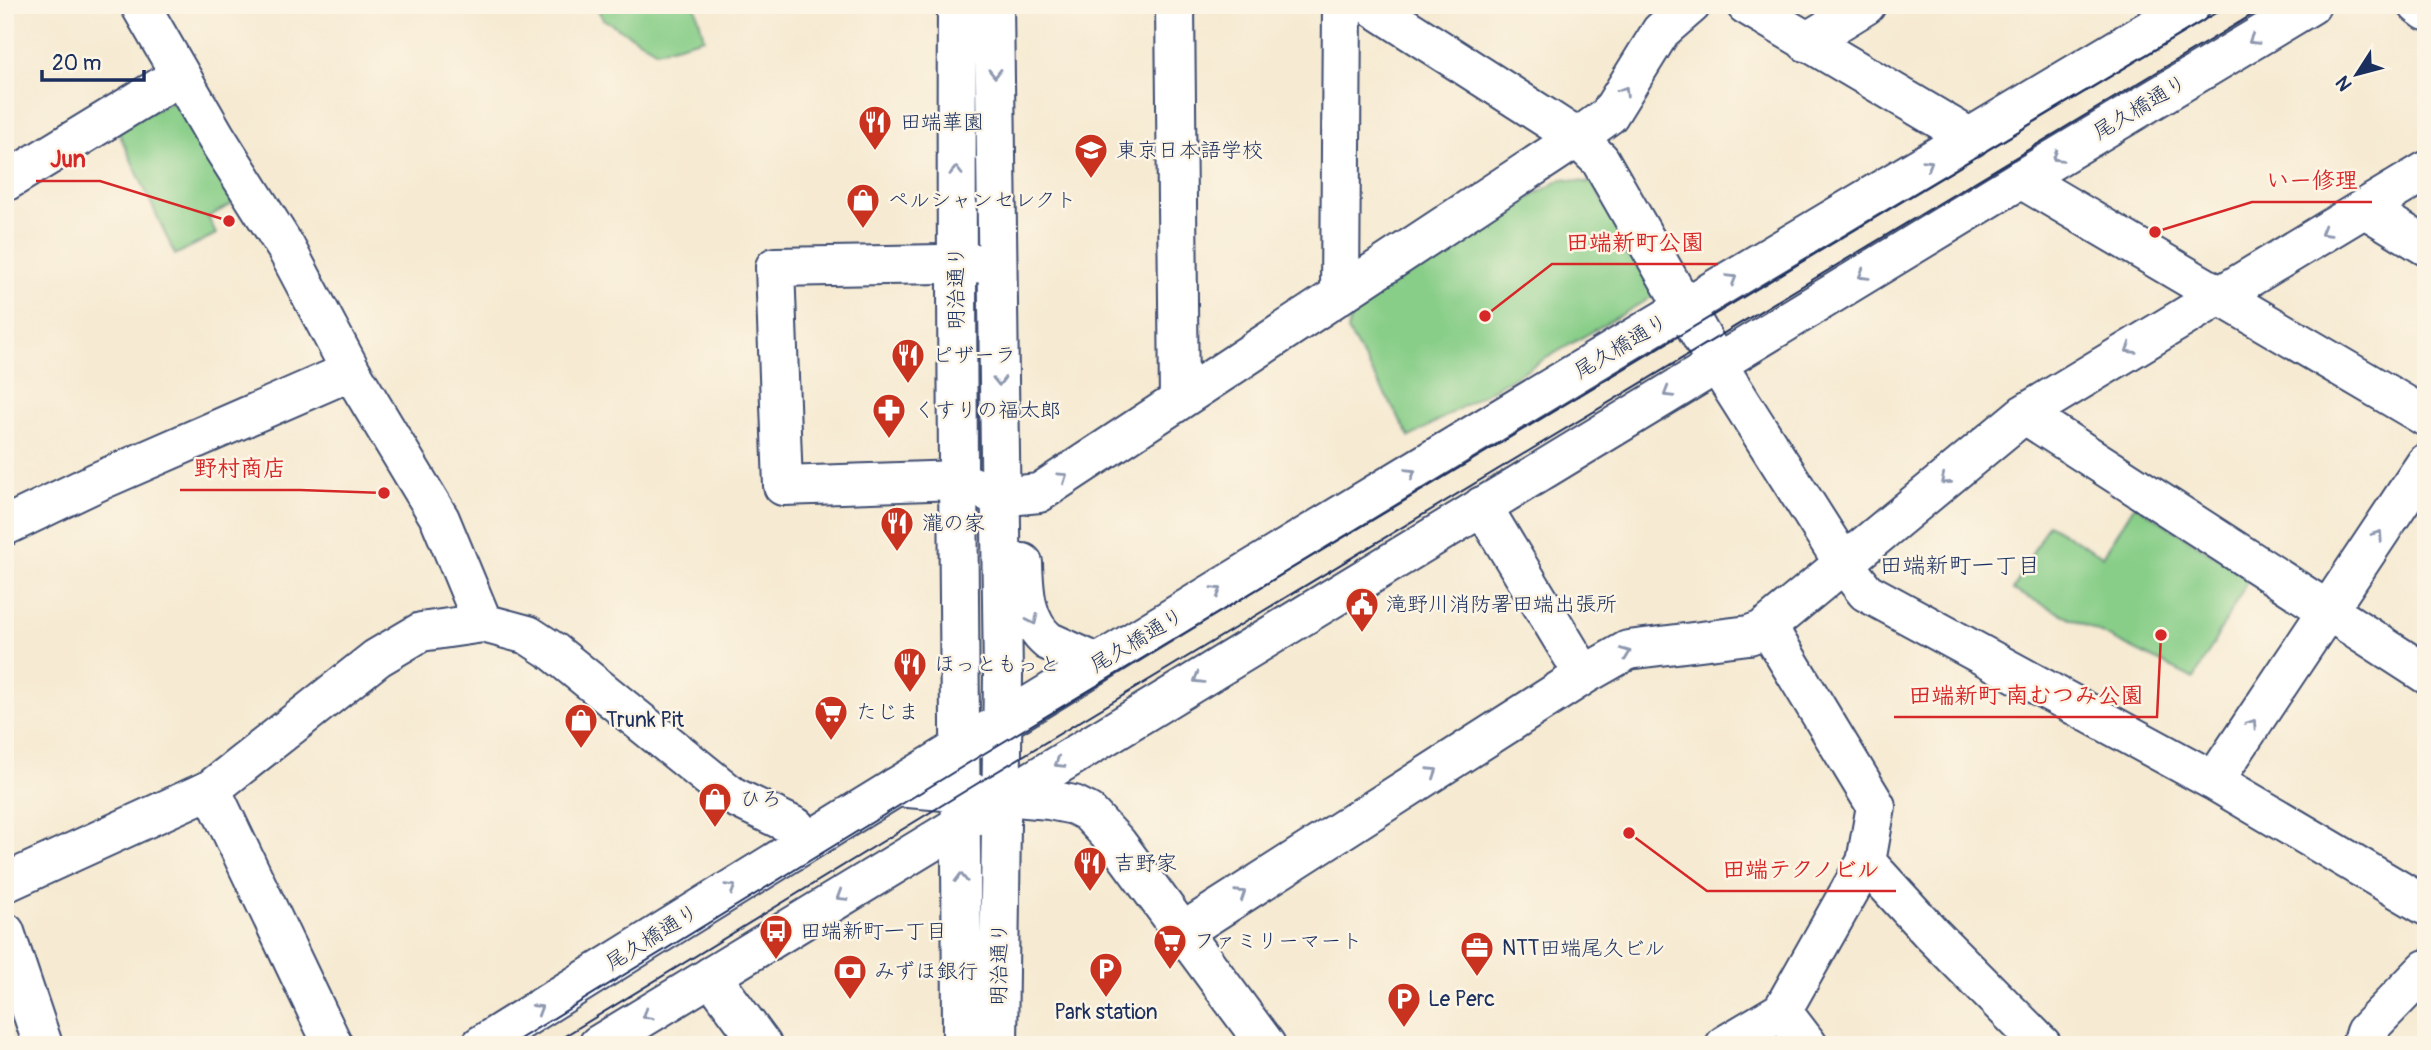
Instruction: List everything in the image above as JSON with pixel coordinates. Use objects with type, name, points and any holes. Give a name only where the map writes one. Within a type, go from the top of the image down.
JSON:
[{"type":"street","points":[[140,5],[179,76],[286,248],[351,371],[440,519],[483,623]]},
{"type":"street","name":"明治通り","points":[[957,5],[956,264],[962,1045]]},
{"type":"street","name":"明治通り","points":[[994,5],[1003,722],[998,1045]]},
{"type":"street","points":[[1175,5],[1179,400]]},
{"type":"street","points":[[1340,294],[1342,5]]},
{"type":"street","points":[[1370,5],[1577,138],[1600,160],[1717,364],[1844,564],[1866,592],[2214,781],[2426,906]]},
{"type":"street","points":[[1000,504],[1039,493],[1609,115],[1661,31],[1691,5]]},
{"type":"street","points":[[1746,5],[1971,138]]},
{"type":"street","points":[[1807,42],[1866,5]]},
{"type":"street","name":"尾久橋通り","points":[[481,1045],[1097,663],[1685,307],[2192,5]]},
{"type":"street","name":"尾久橋通り","points":[[1002,797],[2021,178],[2311,5]]},
{"type":"street","points":[[2418,5],[2426,11]]},
{"type":"street","points":[[5,182],[179,76]]},
{"type":"street","points":[[1184,931],[1584,675],[1628,650],[1749,635],[1767,626],[2024,414],[2426,172]]},
{"type":"street","points":[[2021,178],[2426,417]]},
{"type":"street","points":[[2364,208],[2426,246]]},
{"type":"street","points":[[997,263],[775,267],[783,486],[958,480],[1000,504],[1022,545],[1026,606],[1034,625],[1048,641],[1097,663]]},
{"type":"street","points":[[5,526],[99,481],[351,371]]},
{"type":"street","points":[[2024,414],[2426,674]]},
{"type":"street","points":[[2214,781],[2426,463]]},
{"type":"street","points":[[1482,506],[1584,675]]},
{"type":"street","points":[[5,883],[211,789],[401,642],[421,632],[483,623],[528,635],[554,652],[732,796],[796,827],[805,842]]},
{"type":"street","points":[[1725,1045],[1782,1011],[1866,862],[1877,806],[1767,626]]},
{"type":"street","points":[[896,787],[960,808]]},
{"type":"street","points":[[211,789],[333,1045]]},
{"type":"street","points":[[598,1045],[899,860],[960,808],[1002,797],[1074,805],[1095,817],[1184,931],[1266,1045]]},
{"type":"street","points":[[1866,862],[2027,1039]]},
{"type":"street","points":[[5,932],[43,1045]]},
{"type":"street","points":[[2361,1045],[2365,1032],[2426,969]]},
{"type":"street","points":[[711,976],[761,1043]]},
{"type":"street","points":[[1782,1011],[1808,1045]]},
{"type":"green space","points":[[595,5],[695,5],[704,38],[657,51],[603,19]]},
{"type":"green space","points":[[177,99],[239,200],[208,217],[216,234],[175,255],[117,129]]},
{"type":"green space","points":[[1562,179],[1592,183],[1657,294],[1410,437],[1348,331],[1353,300]]},
{"type":"green space","points":[[2135,505],[2249,578],[2194,679],[2013,590],[2048,524],[2103,556]]},
{"type":"tram line","points":[[510,1045],[975,759],[2229,5]]},
{"type":"tram line","points":[[550,1045],[988,777],[2268,5]]},
{"type":"place","name":"田端華園","points":[[875,152]]},
{"type":"place","name":"東京日本語学校","points":[[1091,180]]},
{"type":"place","name":"Jun","points":[[229,221]]},
{"type":"place","name":"ペルシャンセレクト","points":[[863,230]]},
{"type":"place","name":"いー修理","points":[[2155,232]]},
{"type":"place","name":"田端新町公園","points":[[1485,316]]},
{"type":"place","name":"ピザーラ","points":[[908,385]]},
{"type":"place","name":"くすりの福太郎","points":[[889,440]]},
{"type":"place","name":"野村商店","points":[[384,493]]},
{"type":"place","name":"瀧の家","points":[[897,553]]},
{"type":"place","name":"滝野川消防署田端出張所","points":[[1362,634]]},
{"type":"place","name":"田端新町 南むつみ公園","points":[[2161,635]]},
{"type":"place","name":"ほっともっと","points":[[910,694]]},
{"type":"place","name":"たじま","points":[[831,742]]},
{"type":"place","name":"Trunk Pit","points":[[581,750]]},
{"type":"place","name":"ひろ","points":[[715,829]]},
{"type":"place","name":"田端テクノビル","points":[[1629,833]]},
{"type":"place","name":"吉野家","points":[[1090,893]]},
{"type":"place","name":"田端新町一丁目","points":[[776,961]]},
{"type":"place","name":"ファミリーマート","points":[[1170,971]]},
{"type":"place","name":"NTT田端尾久ビル","points":[[1477,978]]},
{"type":"place","name":"Park station","points":[[1106,999]]},
{"type":"place","name":"みずほ銀行","points":[[850,1001]]},
{"type":"place","name":"Le Perc","points":[[1404,1029]]},
{"type":"district","name":"田端新町一丁目","points":[[1960,565]]}]
